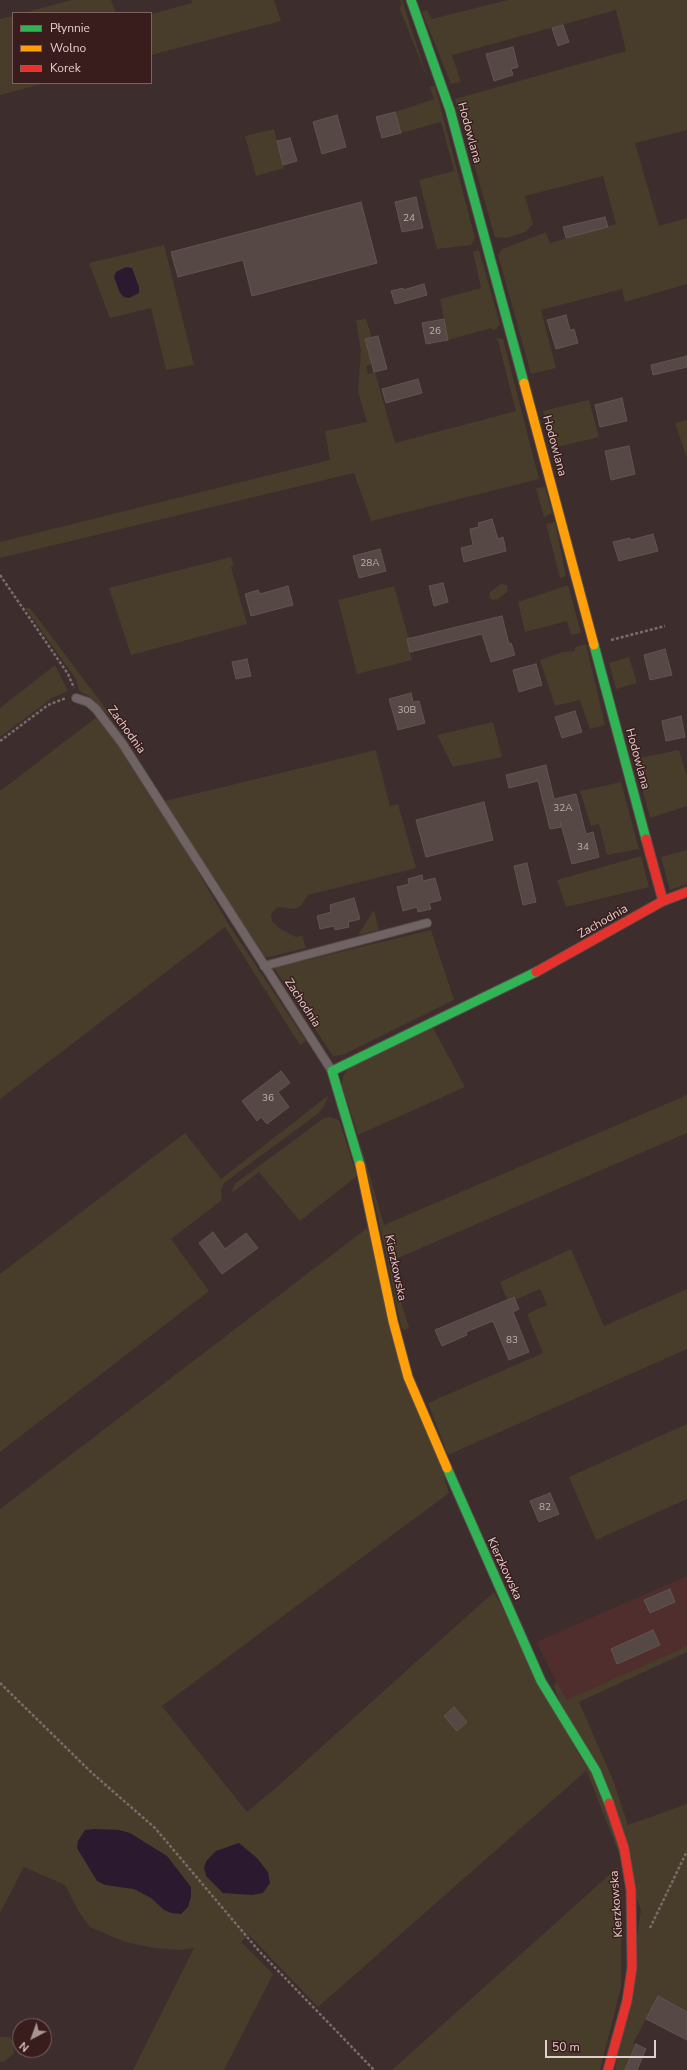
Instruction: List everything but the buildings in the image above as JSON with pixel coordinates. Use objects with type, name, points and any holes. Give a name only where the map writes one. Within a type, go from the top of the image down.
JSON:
[{"type":"street","name":"Hodowlana","points":[[410,0],[450,110],[663,901]]},
{"type":"street","name":"Zachodnia","points":[[332,1071],[530,976],[663,901],[687,892]]},
{"type":"street","name":"Kierzkowska","points":[[332,1071],[364,1179],[393,1321],[408,1377],[466,1514],[541,1681],[596,1771],[616,1821],[624,1848],[631,1890],[632,1968],[627,2002],[608,2070]]},
{"type":"lane","name":"Zachodnia","points":[[76,698],[88,702],[96,709],[122,743],[332,1071]]},
{"type":"lane","points":[[264,966],[427,923]]},
{"type":"path","points":[[0,575],[68,674],[72,682],[76,698],[59,700],[48,705],[0,741]]},
{"type":"path","points":[[594,645],[665,626]]},
{"type":"path","points":[[0,1683],[92,1773],[155,1828],[259,1951],[374,2070]]},
{"type":"path","points":[[647,1935],[687,1851]]},
{"type":"shaded area","points":[[72,0],[111,0],[116,12],[27,12]]},
{"type":"shaded area","points":[[191,0],[274,0],[281,21],[152,55],[152,14],[192,3]]},
{"type":"shaded area","points":[[400,0],[402,0],[428,80],[399,7],[402,5]]},
{"type":"shaded area","points":[[508,0],[687,0],[687,130],[635,143],[659,226],[687,218],[687,284],[625,302],[622,289],[541,310],[556,368],[531,374],[498,255],[502,249],[546,232],[550,243],[616,224],[603,176],[525,196],[533,224],[525,232],[507,238],[495,237],[455,99],[626,51],[616,10],[452,55],[461,82],[451,84],[422,12],[427,10],[432,19]]},
{"type":"shaded area","points":[[12,16],[12,84],[41,84],[0,95],[0,19]]},
{"type":"shaded area","points":[[435,86],[475,238],[471,245],[437,249],[419,180],[454,171],[441,122],[401,133],[395,112],[434,99],[430,87]]},
{"type":"shaded area","points":[[274,129],[284,168],[256,176],[245,136]]},
{"type":"shaded area","points":[[164,245],[194,365],[166,370],[151,308],[110,318],[89,263]]},
{"type":"shaded area","points":[[479,250],[500,324],[496,329],[492,330],[491,328],[448,340],[440,299],[481,288],[473,252]]},
{"type":"shaded area","points":[[126,267],[132,268],[139,287],[139,293],[129,298],[124,297],[120,293],[114,277],[116,272]]},
{"type":"shaded area","points":[[366,319],[372,338],[365,340],[372,364],[366,366],[368,374],[375,372],[395,443],[516,411],[498,341],[494,338],[503,339],[539,479],[371,521],[354,473],[0,558],[0,542],[330,460],[325,431],[367,422],[358,392],[361,351],[356,320]]},
{"type":"shaded area","points":[[589,400],[599,437],[553,448],[543,411]]},
{"type":"shaded area","points":[[687,420],[687,458],[675,423]]},
{"type":"shaded area","points":[[545,487],[552,513],[544,517],[536,488]]},
{"type":"shaded area","points":[[555,522],[566,576],[560,578],[546,524]]},
{"type":"shaded area","points":[[231,557],[234,565],[231,567],[247,624],[131,655],[109,588]]},
{"type":"shaded area","points":[[501,584],[507,585],[508,591],[498,599],[493,600],[489,598],[490,592]]},
{"type":"shaded area","points":[[568,585],[581,633],[571,635],[567,621],[525,632],[518,602]]},
{"type":"shaded area","points":[[394,586],[408,636],[412,638],[407,639],[412,660],[357,674],[338,600]]},
{"type":"shaded area","points":[[25,608],[30,608],[115,721],[90,697],[79,691],[76,679]]},
{"type":"shaded area","points":[[586,644],[605,725],[590,729],[580,700],[555,706],[540,660],[563,652],[575,651],[575,647]]},
{"type":"shaded area","points":[[629,657],[637,683],[616,689],[609,663]]},
{"type":"shaded area","points":[[55,665],[68,691],[52,698],[0,737],[0,708]]},
{"type":"shaded area","points":[[97,717],[113,738],[179,839],[229,925],[306,1041],[300,1045],[225,927],[0,1099],[0,791]]},
{"type":"shaded area","points":[[493,722],[502,757],[453,767],[437,735]]},
{"type":"shaded area","points":[[376,750],[390,806],[398,804],[416,868],[308,895],[301,906],[294,909],[278,907],[271,914],[272,921],[279,928],[296,937],[302,935],[306,948],[269,957],[263,956],[192,846],[165,801]]},
{"type":"shaded area","points":[[679,750],[687,776],[687,806],[650,818],[635,763],[639,758]]},
{"type":"shaded area","points":[[621,782],[639,849],[607,855],[599,824],[591,826],[580,791]]},
{"type":"shaded area","points":[[687,850],[687,884],[670,890],[661,857]]},
{"type":"shaded area","points":[[641,856],[649,887],[566,907],[557,880]]},
{"type":"shaded area","points":[[374,910],[379,930],[358,935]]},
{"type":"shaded area","points":[[431,930],[454,1000],[343,1055],[333,1056],[274,968]]},
{"type":"shaded area","points":[[433,1028],[465,1087],[358,1135],[342,1086],[344,1074],[350,1067]]},
{"type":"shaded area","points":[[329,1095],[323,1108],[316,1115],[224,1183],[221,1190],[222,1200],[171,1239],[209,1291],[0,1452],[0,1274],[185,1133],[221,1179]]},
{"type":"shaded area","points":[[687,1095],[687,1133],[389,1262],[409,1328],[404,1330],[401,1326],[380,1226],[358,1135],[384,1225]]},
{"type":"shaded area","points":[[328,1117],[339,1120],[357,1176],[300,1221],[259,1172],[232,1193],[233,1187],[236,1183],[324,1118]]},
{"type":"shaded area","points":[[367,1228],[449,1493],[162,1706],[247,1812],[278,1786],[494,1592],[587,1770],[318,2007],[249,1935],[241,1942],[273,1974],[224,2070],[133,2070],[194,1948],[180,1950],[155,1948],[125,1942],[90,1927],[79,1912],[65,1885],[24,1867],[0,1913],[0,1509]]},
{"type":"shaded area","points":[[571,1249],[604,1326],[687,1289],[687,1349],[448,1455],[428,1403],[543,1353],[527,1314],[547,1305],[540,1289],[515,1300],[514,1296],[507,1299],[500,1282]]},
{"type":"shaded area","points":[[687,1424],[687,1499],[596,1540],[569,1477]]},
{"type":"shaded area","points":[[687,1576],[687,1646],[566,1701],[536,1642]]},
{"type":"shaded area","points":[[687,1646],[687,1652],[579,1702],[613,1780],[628,1825],[687,1804],[687,2012],[658,1997],[633,2043],[636,2044],[625,2070],[615,2070],[641,1910],[554,1687],[556,1682],[567,1700]]},
{"type":"shaded area","points":[[85,1830],[119,1830],[130,1833],[167,1856],[191,1887],[191,1897],[188,1907],[181,1914],[171,1913],[164,1910],[151,1898],[134,1889],[105,1885],[97,1881],[77,1848],[78,1841]]},
{"type":"shaded area","points":[[239,1843],[257,1858],[268,1872],[270,1883],[263,1893],[252,1895],[223,1893],[206,1876],[204,1867],[207,1860],[216,1851]]},
{"type":"shaded area","points":[[618,1867],[621,1895],[621,1987],[600,2070],[392,2070]]},
{"type":"shaded area","points":[[0,2037],[9,2037],[12,2040],[12,2055],[5,2061],[0,2062]]},
{"type":"traffic: fast","points":[[411,0],[450,110],[524,383]]},
{"type":"traffic: fast","points":[[594,645],[646,839]]},
{"type":"traffic: fast","points":[[360,1165],[332,1071],[536,972]]},
{"type":"traffic: fast","points":[[447,1468],[541,1681],[596,1771],[609,1803]]},
{"type":"traffic: slow","points":[[524,383],[594,645]]},
{"type":"traffic: slow","points":[[360,1165],[393,1321],[408,1377],[447,1468]]},
{"type":"traffic: jam","points":[[646,839],[663,901]]},
{"type":"traffic: jam","points":[[536,972],[663,901],[687,892]]},
{"type":"traffic: jam","points":[[608,2070],[627,2001],[632,1968],[631,1890],[624,1848],[609,1803]]}]
